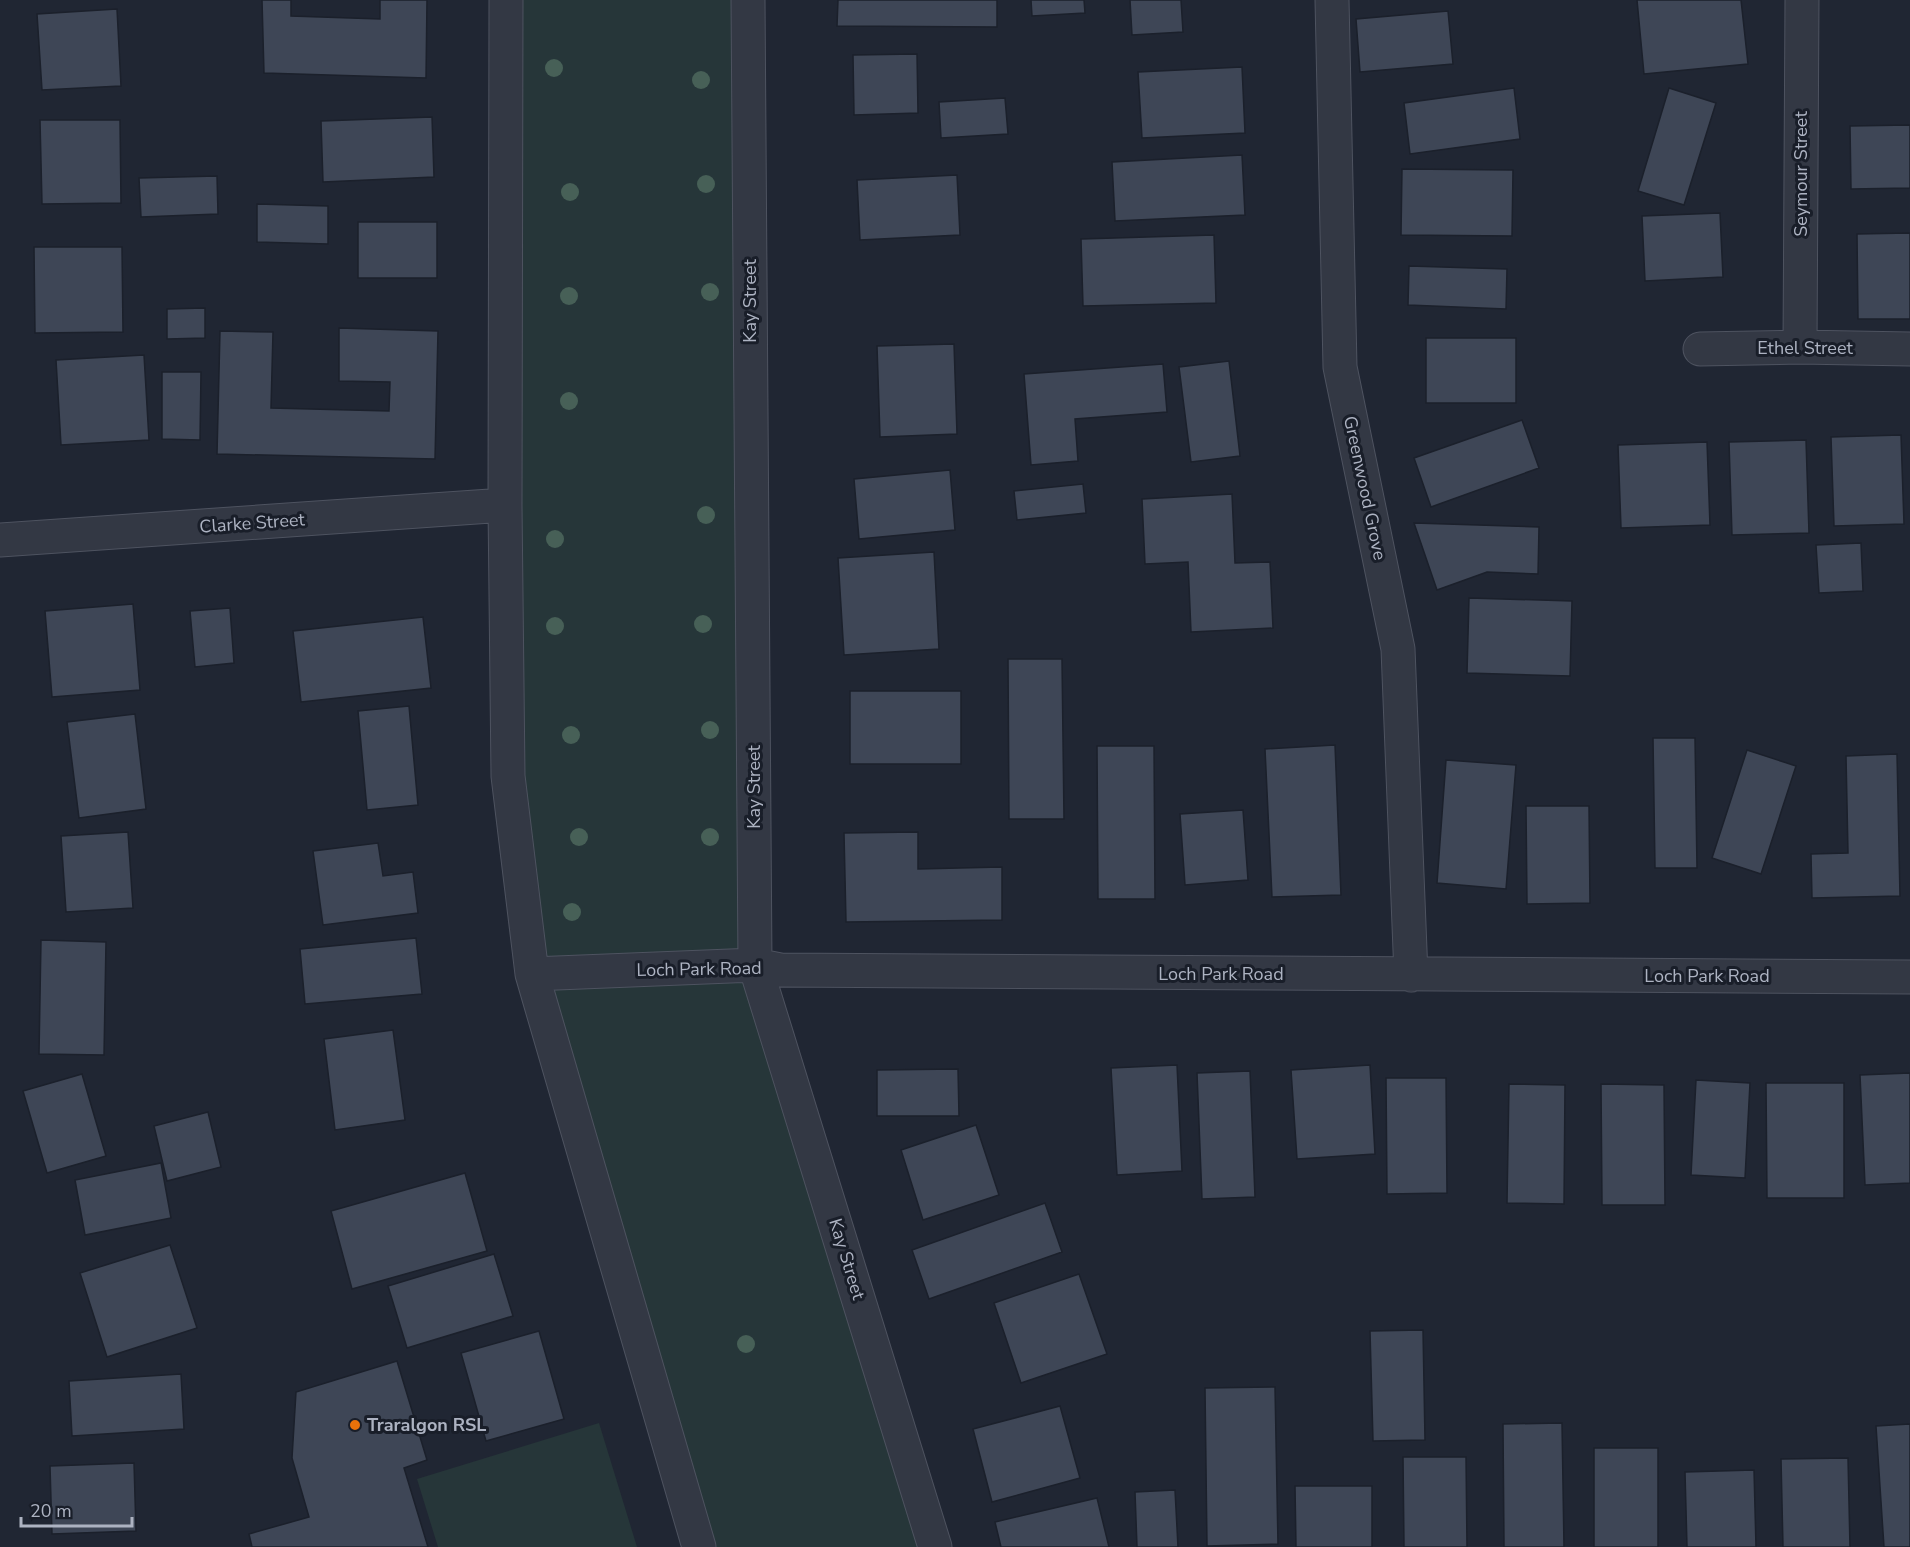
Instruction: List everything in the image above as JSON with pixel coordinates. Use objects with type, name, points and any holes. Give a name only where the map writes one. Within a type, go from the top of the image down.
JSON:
[{"type":"street","points":[[506,0],[505,506],[508,776],[532,974],[699,1547]]},
{"type":"street","name":"Kay Street","points":[[748,0],[755,965],[935,1547]]},
{"type":"street","name":"Greenwood Grove","points":[[1332,0],[1340,367],[1398,649],[1411,975]]},
{"type":"street","name":"Seymour Street","points":[[1800,347],[1802,0]]},
{"type":"street","name":"Ethel Street","points":[[1700,349],[1800,347],[1910,349]]},
{"type":"street","name":"Clarke Street","points":[[0,540],[505,506]]},
{"type":"street","name":"Loch Park Road","points":[[532,974],[755,965],[780,970],[1910,977]]},
{"type":"shaded area","points":[[506,0],[748,0],[755,965],[935,1547],[712,1547],[532,974],[505,505]]},
{"type":"shaded area","points":[[599,1423],[637,1547],[438,1547],[417,1479]]},
{"type":"building","points":[[262,0],[291,0],[291,16],[380,19],[380,0],[427,0],[426,78],[264,73]]},
{"type":"building","points":[[838,0],[997,0],[997,27],[837,26]]},
{"type":"building","points":[[1031,0],[1084,0],[1085,13],[1032,16]]},
{"type":"building","points":[[1130,0],[1181,0],[1183,32],[1132,35]]},
{"type":"building","points":[[1637,0],[1741,0],[1748,64],[1644,74]]},
{"type":"building","points":[[117,9],[121,86],[42,90],[37,14]]},
{"type":"building","points":[[1448,11],[1453,64],[1360,72],[1356,19]]},
{"type":"building","points":[[917,54],[918,113],[854,115],[853,55]]},
{"type":"building","points":[[1242,67],[1245,133],[1142,138],[1138,72]]},
{"type":"building","points":[[1514,88],[1520,139],[1410,154],[1404,103]]},
{"type":"building","points":[[1669,88],[1716,103],[1684,205],[1638,191]]},
{"type":"building","points":[[1005,98],[1008,134],[941,138],[939,102]]},
{"type":"building","points":[[432,117],[434,177],[323,182],[321,121]]},
{"type":"building","points":[[40,120],[120,120],[121,203],[42,204]]},
{"type":"building","points":[[1910,125],[1910,188],[1851,189],[1850,126]]},
{"type":"building","points":[[1242,155],[1245,215],[1115,221],[1112,162]]},
{"type":"building","points":[[1402,169],[1513,170],[1512,236],[1401,235]]},
{"type":"building","points":[[957,175],[960,235],[860,240],[857,180]]},
{"type":"building","points":[[217,176],[218,214],[141,217],[139,178]]},
{"type":"building","points":[[257,204],[328,206],[328,244],[257,242]]},
{"type":"building","points":[[1720,213],[1723,277],[1645,281],[1642,216]]},
{"type":"building","points":[[358,222],[437,222],[437,278],[358,278]]},
{"type":"building","points":[[1910,233],[1910,319],[1858,319],[1857,234]]},
{"type":"building","points":[[1214,235],[1216,303],[1083,306],[1081,239]]},
{"type":"building","points":[[34,247],[122,247],[123,332],[35,333]]},
{"type":"building","points":[[1409,266],[1507,269],[1506,309],[1408,305]]},
{"type":"building","points":[[205,308],[205,338],[167,339],[167,309]]},
{"type":"building","points":[[339,328],[438,331],[435,459],[217,454],[220,331],[273,332],[271,408],[389,411],[390,382],[339,381]]},
{"type":"building","points":[[1426,338],[1516,338],[1516,403],[1426,403]]},
{"type":"building","points":[[954,344],[957,434],[880,437],[877,346]]},
{"type":"building","points":[[144,355],[149,440],[61,445],[56,360]]},
{"type":"building","points":[[1229,361],[1240,456],[1191,462],[1179,367]]},
{"type":"building","points":[[1163,364],[1167,412],[1075,419],[1078,461],[1031,465],[1024,374]]},
{"type":"building","points":[[162,372],[201,372],[200,440],[162,439]]},
{"type":"building","points":[[1522,420],[1539,468],[1431,507],[1414,458]]},
{"type":"building","points":[[1901,435],[1904,524],[1834,526],[1831,437]]},
{"type":"building","points":[[1806,440],[1809,533],[1732,535],[1729,442]]},
{"type":"building","points":[[1707,442],[1710,525],[1621,528],[1618,445]]},
{"type":"building","points":[[950,470],[955,530],[859,539],[854,479]]},
{"type":"building","points":[[1083,484],[1086,513],[1017,520],[1014,491]]},
{"type":"building","points":[[1232,494],[1235,563],[1270,562],[1273,628],[1191,632],[1188,562],[1145,564],[1142,499]]},
{"type":"building","points":[[1414,523],[1539,527],[1538,574],[1487,572],[1437,590]]},
{"type":"building","points":[[1861,543],[1863,591],[1819,593],[1816,545]]},
{"type":"building","points":[[934,552],[939,649],[844,655],[838,558]]},
{"type":"building","points":[[1469,598],[1572,601],[1570,676],[1467,673]]},
{"type":"building","points":[[133,604],[140,690],[52,697],[45,611]]},
{"type":"building","points":[[230,608],[234,663],[195,667],[190,611]]},
{"type":"building","points":[[423,617],[431,688],[301,702],[293,631]]},
{"type":"building","points":[[1008,659],[1062,659],[1064,819],[1009,819]]},
{"type":"building","points":[[850,691],[961,691],[961,764],[850,764]]},
{"type":"building","points":[[409,706],[418,805],[367,810],[358,711]]},
{"type":"building","points":[[135,714],[146,809],[79,818],[67,722]]},
{"type":"building","points":[[1653,738],[1695,738],[1697,868],[1655,868]]},
{"type":"building","points":[[1335,745],[1341,895],[1272,897],[1265,749]]},
{"type":"building","points":[[1097,746],[1154,746],[1155,899],[1098,899]]},
{"type":"building","points":[[1747,750],[1796,766],[1761,874],[1712,858]]},
{"type":"building","points":[[1897,754],[1900,896],[1812,898],[1811,854],[1848,853],[1846,756]]},
{"type":"building","points":[[1446,760],[1516,765],[1506,889],[1437,883]]},
{"type":"building","points":[[1526,806],[1589,806],[1590,903],[1527,904]]},
{"type":"building","points":[[1243,810],[1248,880],[1185,885],[1180,814]]},
{"type":"building","points":[[128,832],[133,908],[66,912],[61,836]]},
{"type":"building","points":[[918,832],[918,869],[1002,867],[1002,920],[846,922],[844,833]]},
{"type":"building","points":[[378,843],[383,876],[413,872],[418,913],[323,925],[313,851]]},
{"type":"building","points":[[416,938],[422,994],[305,1004],[300,949]]},
{"type":"building","points":[[41,940],[106,942],[104,1055],[39,1054]]},
{"type":"building","points":[[393,1030],[405,1120],[335,1130],[324,1039]]},
{"type":"building","points":[[1177,1065],[1182,1171],[1117,1175],[1111,1068]]},
{"type":"building","points":[[1370,1065],[1375,1154],[1297,1159],[1291,1070]]},
{"type":"building","points":[[958,1069],[959,1116],[877,1116],[877,1070]]},
{"type":"building","points":[[1250,1071],[1255,1197],[1202,1199],[1197,1073]]},
{"type":"building","points":[[1910,1073],[1910,1183],[1865,1185],[1860,1075]]},
{"type":"building","points":[[82,1074],[106,1156],[47,1173],[23,1091]]},
{"type":"building","points":[[1386,1078],[1446,1078],[1447,1193],[1387,1194]]},
{"type":"building","points":[[1696,1080],[1750,1083],[1745,1178],[1691,1175]]},
{"type":"building","points":[[1766,1083],[1844,1083],[1844,1198],[1767,1198]]},
{"type":"building","points":[[1509,1084],[1565,1085],[1564,1204],[1507,1203]]},
{"type":"building","points":[[1601,1084],[1664,1085],[1665,1205],[1602,1205]]},
{"type":"building","points":[[208,1112],[221,1167],[167,1181],[154,1126]]},
{"type":"building","points":[[976,1125],[999,1195],[923,1220],[901,1150]]},
{"type":"building","points":[[161,1163],[171,1218],[85,1235],[75,1180]]},
{"type":"building","points":[[465,1173],[487,1251],[352,1289],[331,1211]]},
{"type":"building","points":[[1045,1203],[1062,1252],[929,1299],[912,1250]]},
{"type":"building","points":[[170,1245],[197,1328],[107,1357],[80,1273]]},
{"type":"building","points":[[494,1254],[513,1316],[407,1348],[388,1286]]},
{"type":"building","points":[[1079,1274],[1107,1354],[1021,1383],[994,1303]]},
{"type":"building","points":[[1423,1330],[1425,1440],[1373,1441],[1370,1331]]},
{"type":"building","points":[[539,1331],[564,1419],[486,1441],[461,1353]]},
{"type":"building","name":"Traralgon RSL","points":[[397,1361],[427,1460],[404,1468],[428,1547],[252,1547],[249,1534],[309,1517],[292,1458],[296,1392]]},
{"type":"building","points":[[181,1374],[184,1429],[72,1436],[69,1381]]},
{"type":"building","points":[[1275,1387],[1278,1544],[1207,1546],[1205,1388]]},
{"type":"building","points":[[1060,1406],[1080,1478],[992,1502],[973,1429]]},
{"type":"building","points":[[1562,1423],[1564,1547],[1504,1547],[1503,1424]]},
{"type":"building","points":[[1910,1424],[1910,1547],[1884,1547],[1876,1426]]},
{"type":"building","points":[[1594,1448],[1658,1448],[1658,1547],[1594,1547]]},
{"type":"building","points":[[1403,1457],[1466,1457],[1467,1547],[1404,1547]]},
{"type":"building","points":[[1848,1458],[1850,1547],[1783,1547],[1781,1459]]},
{"type":"building","points":[[134,1463],[136,1531],[52,1534],[50,1466]]},
{"type":"building","points":[[1754,1470],[1756,1547],[1687,1547],[1685,1472]]},
{"type":"building","points":[[1295,1486],[1372,1486],[1372,1547],[1296,1547]]},
{"type":"building","points":[[1175,1490],[1178,1547],[1137,1547],[1135,1492]]},
{"type":"building","points":[[1097,1498],[1109,1547],[1001,1547],[995,1522]]},
{"type":"place","name":"Traralgon RSL","points":[[355,1425]]}]
